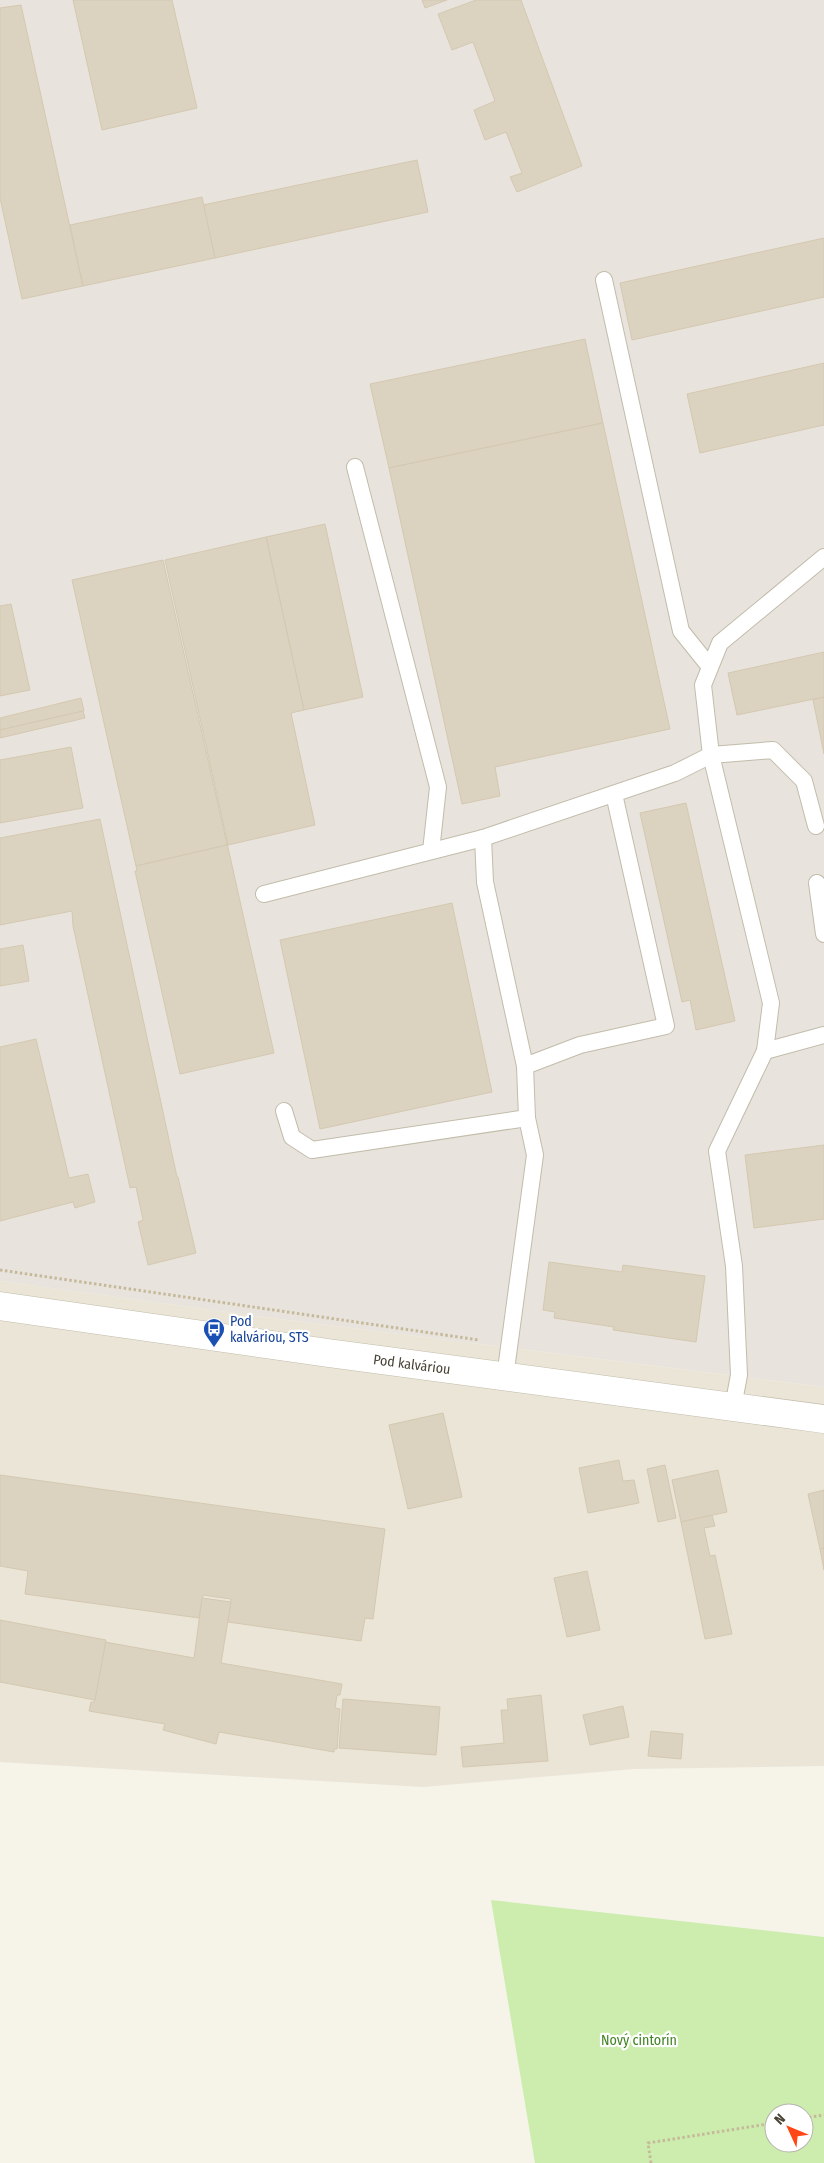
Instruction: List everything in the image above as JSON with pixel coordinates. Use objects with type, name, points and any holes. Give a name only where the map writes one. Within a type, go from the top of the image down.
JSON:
[{"type":"street","name":"Pod kalváriou","points":[[0,1306],[504,1377],[824,1419]]},
{"type":"lane","points":[[604,280],[681,631],[710,667]]},
{"type":"lane","points":[[355,467],[438,787],[431,851]]},
{"type":"lane","points":[[733,1407],[739,1375],[734,1266],[717,1151],[765,1051],[771,1003],[711,755],[704,685],[720,643],[824,557]]},
{"type":"lane","points":[[264,894],[483,838],[675,773],[711,755],[773,750],[804,781],[816,826]]},
{"type":"lane","points":[[525,1066],[580,1045],[666,1026],[614,794]]},
{"type":"lane","points":[[483,838],[485,882],[525,1066],[527,1118],[535,1155],[504,1377]]},
{"type":"lane","points":[[816,883],[824,934]]},
{"type":"lane","points":[[765,1051],[824,1035]]},
{"type":"lane","points":[[284,1111],[292,1138],[312,1150],[527,1118]]},
{"type":"path","points":[[0,1270],[509,1344]]},
{"type":"path","points":[[651,2163],[648,2143],[764,2125]]},
{"type":"shaded area","points":[[0,0],[824,0],[824,1387],[241,1314],[0,1281]]},
{"type":"shaded area","points":[[0,1281],[241,1314],[824,1387],[824,1766],[634,1769],[423,1787],[0,1762]]},
{"type":"green space","name":"Nový cintorín","points":[[491,1900],[824,1937],[824,2163],[535,2163]]},
{"type":"building","points":[[73,0],[172,0],[197,108],[102,130]]},
{"type":"building","points":[[422,0],[447,0],[425,8]]},
{"type":"building","points":[[476,0],[521,0],[582,166],[517,192],[510,177],[522,173],[506,132],[485,140],[474,110],[495,101],[473,42],[452,50],[438,14]]},
{"type":"building","points":[[21,5],[83,286],[22,299],[0,198],[0,8]]},
{"type":"building","points":[[417,160],[428,212],[215,258],[203,205]]},
{"type":"building","points":[[202,197],[215,258],[83,286],[70,225]]},
{"type":"building","points":[[824,238],[824,297],[632,340],[620,283]]},
{"type":"building","points":[[585,339],[603,423],[389,468],[370,384]]},
{"type":"building","points":[[824,363],[824,425],[700,453],[687,394]]},
{"type":"building","points":[[603,423],[670,729],[495,767],[500,796],[462,804],[389,468]]},
{"type":"building","points":[[325,524],[363,697],[304,710],[266,537]]},
{"type":"building","points":[[266,537],[304,710],[291,713],[315,825],[228,845],[165,560]]},
{"type":"building","points":[[163,560],[227,845],[136,866],[72,580]]},
{"type":"building","points":[[11,604],[30,690],[0,696],[0,606]]},
{"type":"building","points":[[824,652],[824,697],[737,715],[728,673]]},
{"type":"building","points":[[824,697],[824,754],[813,700]]},
{"type":"building","points":[[81,698],[84,711],[0,730],[0,718]]},
{"type":"building","points":[[83,711],[85,718],[0,738],[0,730]]},
{"type":"building","points":[[71,747],[83,808],[0,823],[0,760]]},
{"type":"building","points":[[686,803],[735,1021],[696,1030],[690,1000],[682,1002],[640,813]]},
{"type":"building","points":[[100,819],[177,1177],[196,1253],[148,1265],[138,1222],[143,1220],[136,1187],[130,1188],[73,926],[72,911],[0,925],[0,838]]},
{"type":"building","points":[[227,843],[274,1053],[180,1074],[135,871],[137,871],[136,866],[227,845]]},
{"type":"building","points":[[452,903],[492,1092],[320,1129],[280,940]]},
{"type":"building","points":[[23,945],[29,981],[0,986],[0,949]]},
{"type":"building","points":[[36,1039],[69,1178],[88,1174],[95,1202],[75,1208],[73,1202],[0,1221],[0,1047]]},
{"type":"building","points":[[824,1145],[824,1219],[754,1228],[745,1155]]},
{"type":"building","points":[[549,1262],[622,1272],[623,1265],[705,1276],[696,1342],[613,1330],[614,1327],[554,1318],[555,1312],[543,1310]]},
{"type":"building","points":[[443,1413],[462,1497],[408,1509],[389,1425]]},
{"type":"building","points":[[619,1460],[623,1481],[634,1480],[639,1503],[588,1513],[579,1468]]},
{"type":"building","points":[[665,1465],[676,1518],[658,1522],[647,1469]]},
{"type":"building","points":[[718,1470],[727,1512],[681,1522],[672,1480]]},
{"type":"building","points":[[0,1475],[385,1529],[373,1619],[365,1618],[361,1641],[228,1622],[231,1599],[203,1595],[199,1618],[25,1594],[28,1571],[0,1566]]},
{"type":"building","points":[[824,1490],[824,1548],[820,1549],[808,1494]]},
{"type":"building","points":[[712,1515],[715,1526],[704,1528],[710,1556],[715,1555],[732,1634],[705,1639],[681,1522]]},
{"type":"building","points":[[824,1548],[824,1570],[820,1549]]},
{"type":"building","points":[[587,1571],[600,1630],[567,1637],[554,1578]]},
{"type":"building","points":[[202,1598],[231,1602],[221,1663],[342,1684],[340,1695],[337,1695],[335,1708],[340,1709],[337,1749],[334,1749],[334,1752],[219,1732],[216,1744],[163,1730],[165,1724],[89,1711],[91,1702],[94,1702],[105,1642],[194,1658]]},
{"type":"building","points":[[0,1620],[106,1640],[95,1700],[0,1682]]},
{"type":"building","points":[[541,1695],[548,1761],[463,1767],[461,1747],[504,1743],[501,1710],[508,1710],[507,1699]]},
{"type":"building","points":[[343,1699],[440,1707],[436,1755],[339,1748]]},
{"type":"building","points":[[623,1706],[629,1737],[590,1745],[583,1715]]},
{"type":"building","points":[[651,1731],[683,1734],[681,1759],[648,1756]]},
{"type":"place","name":"Pod kalváriou, STS","points":[[214,1348]]}]
